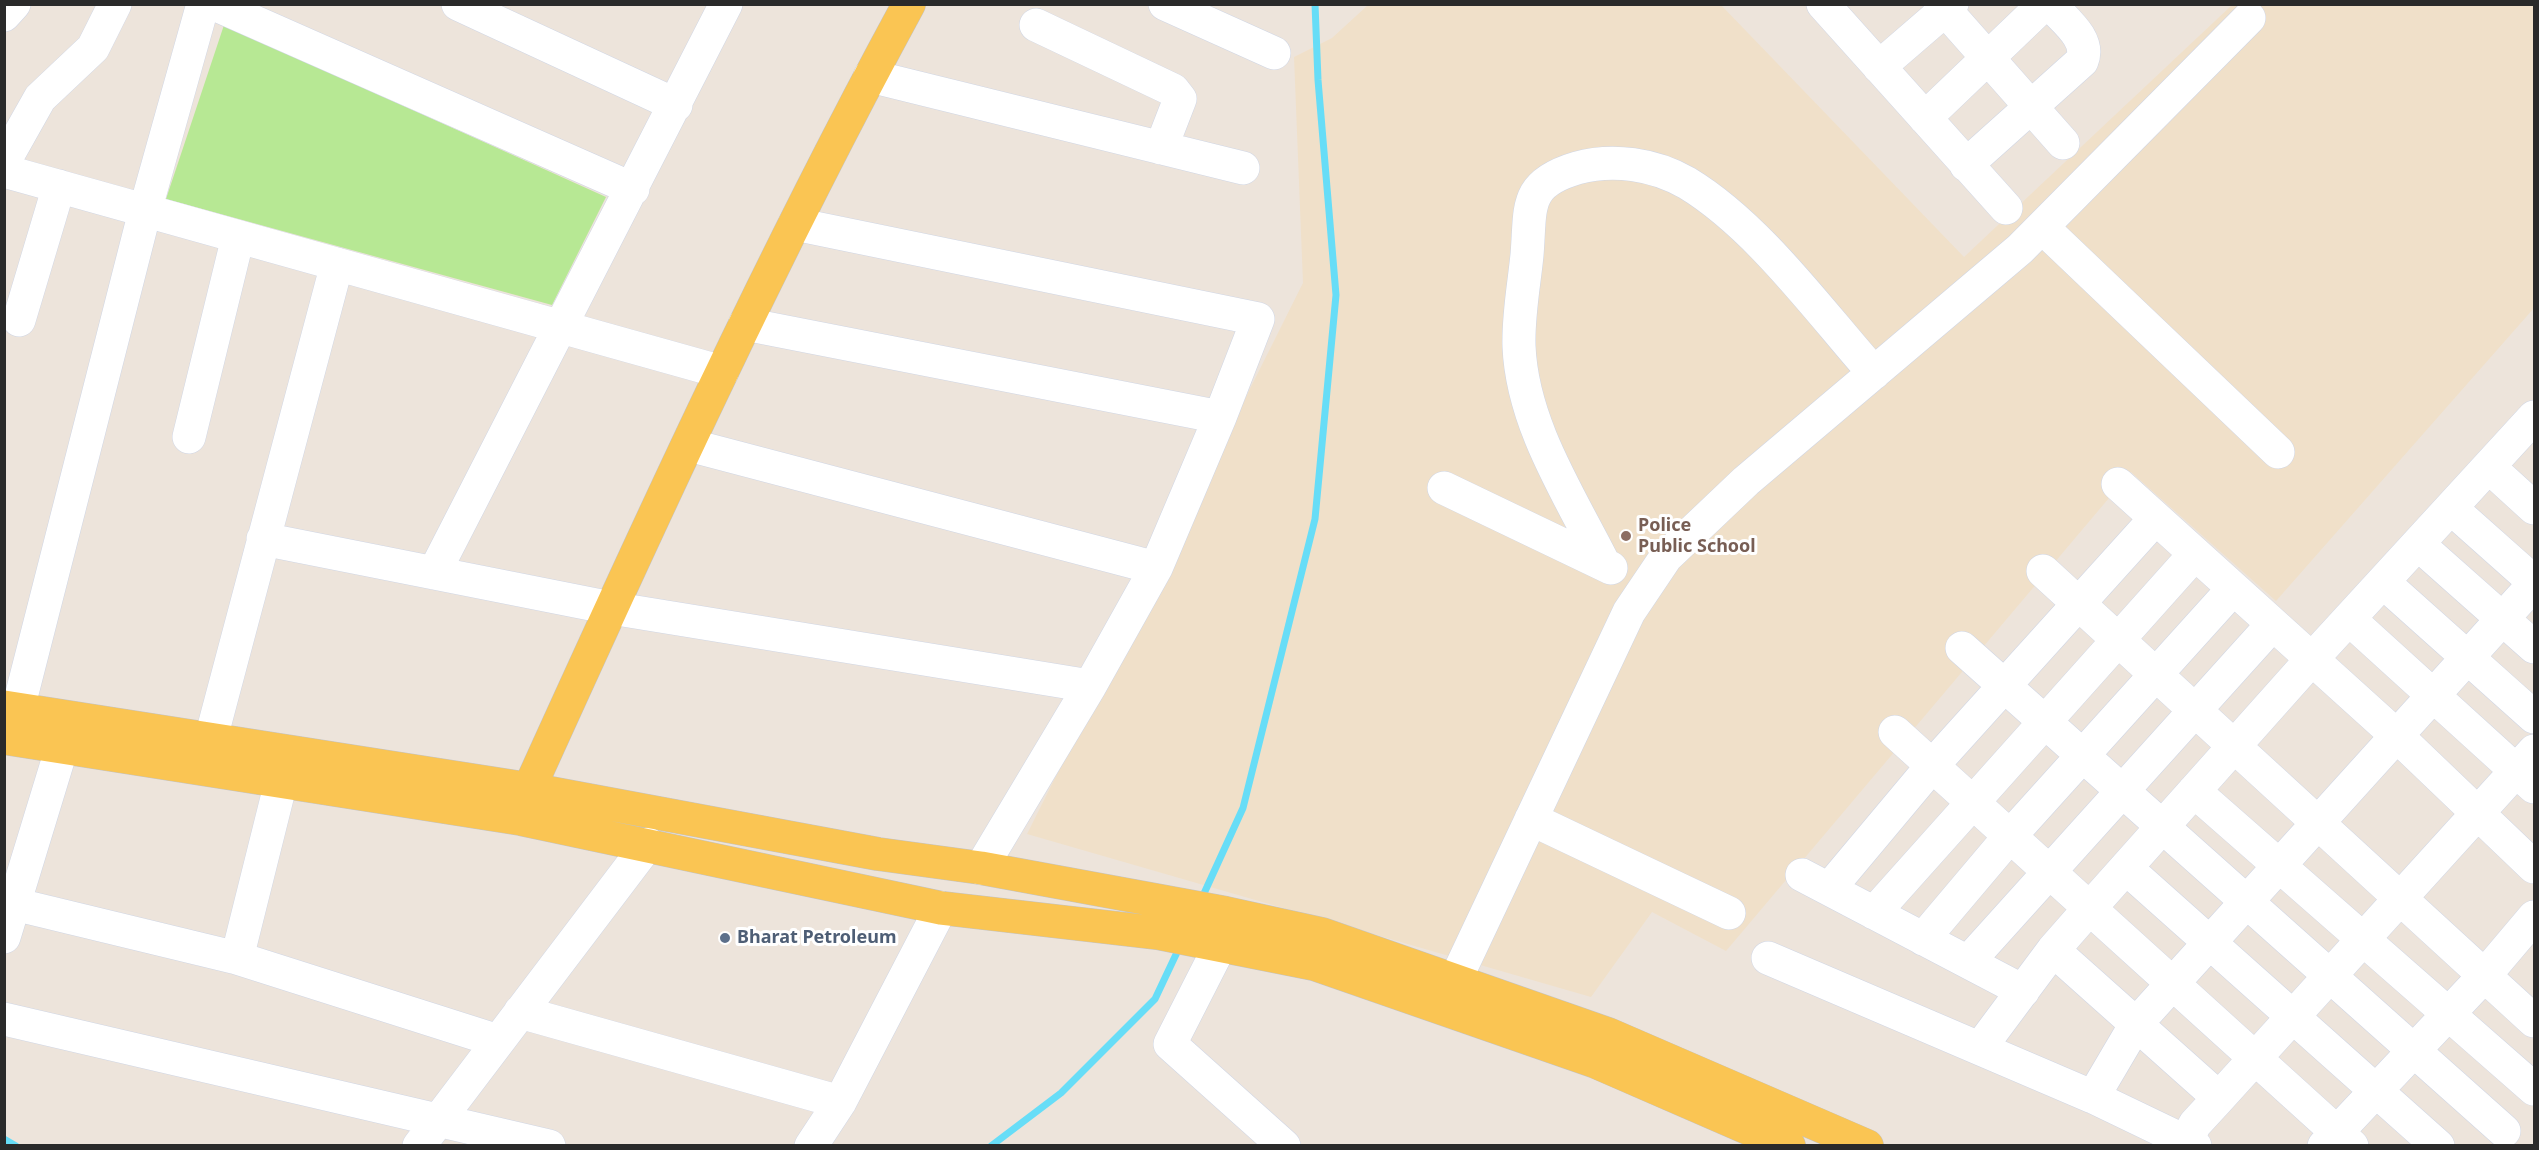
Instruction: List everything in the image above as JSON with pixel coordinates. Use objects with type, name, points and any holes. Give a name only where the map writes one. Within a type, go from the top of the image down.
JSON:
[{"type":"main road","points":[[525,804],[611,608],[745,324],[870,76],[909,4]]},
{"type":"main road","points":[[10,723],[65,731],[210,738],[525,804],[648,844],[941,908],[1160,918],[1224,928],[1314,964],[1449,993],[1608,1034],[1867,1146]]},
{"type":"main road","points":[[65,731],[197,766],[281,782],[525,804],[981,868],[1160,918]]},
{"type":"main road","points":[[1449,993],[1596,1062],[1789,1146]]},
{"type":"street","points":[[4,15],[14,4]]},
{"type":"street","points":[[4,162],[40,98],[93,48],[115,4]]},
{"type":"street","points":[[10,723],[145,211],[203,4]]},
{"type":"street","points":[[214,4],[633,189]]},
{"type":"street","points":[[458,4],[676,105]]},
{"type":"street","points":[[1165,4],[1274,52]]},
{"type":"street","points":[[1925,118],[2044,4]]},
{"type":"street","points":[[1966,165],[2082,62],[2086,52],[2082,41],[2050,4]]},
{"type":"street","points":[[434,573],[676,105],[717,7]]},
{"type":"street","points":[[1880,68],[1946,7],[1988,59],[2063,143]]},
{"type":"street","points":[[1840,10],[1880,68],[2006,208]]},
{"type":"street","points":[[1449,993],[1629,612],[1666,557],[1746,481],[2020,249],[2250,18]]},
{"type":"street","points":[[1036,25],[1173,90],[1180,99],[1161,148]]},
{"type":"street","points":[[870,76],[1243,168]]},
{"type":"street","points":[[1604,564],[1543,443],[1528,402],[1519,346],[1531,204],[1535,192],[1545,182],[1559,174],[1590,165],[1618,162],[1650,168],[1684,182],[1713,201],[1762,246],[1874,373]]},
{"type":"street","points":[[4,171],[722,372]]},
{"type":"street","points":[[19,320],[59,186]]},
{"type":"street","points":[[795,224],[1258,319],[1220,417],[1156,568],[1090,686],[981,868]]},
{"type":"street","points":[[2042,227],[2278,452]]},
{"type":"street","points":[[189,437],[238,237]]},
{"type":"street","points":[[210,738],[337,264]]},
{"type":"street","points":[[745,324],[1220,417]]},
{"type":"street","points":[[1980,1048],[2053,950],[2089,909],[2311,660],[2489,468],[2531,428]]},
{"type":"street","points":[[689,445],[1156,568]]},
{"type":"street","points":[[2489,468],[2535,508]]},
{"type":"street","points":[[2118,484],[2397,736],[2535,867]]},
{"type":"street","points":[[1444,488],[1646,584]]},
{"type":"street","points":[[2093,1097],[2136,1024],[2535,583],[2452,509]]},
{"type":"street","points":[[2023,991],[1815,882],[1932,766],[2155,519]]},
{"type":"street","points":[[263,539],[611,608],[1090,686]]},
{"type":"street","points":[[2418,544],[2535,647]]},
{"type":"street","points":[[1874,913],[1971,801],[2194,555]]},
{"type":"street","points":[[2043,571],[2535,1021]]},
{"type":"street","points":[[2383,582],[2535,717]]},
{"type":"street","points":[[1923,939],[2010,836],[2233,590]]},
{"type":"street","points":[[1768,958],[2093,1097],[2191,1143],[2195,1124],[2218,1098],[2479,815],[2529,770],[2433,696],[2349,619]]},
{"type":"street","points":[[1968,962],[2272,625]]},
{"type":"street","points":[[1962,648],[2415,1051],[2498,1138],[2535,1096]]},
{"type":"street","points":[[4,937],[65,731]]},
{"type":"street","points":[[1895,732],[2256,1057],[2337,1141],[2375,1089],[2415,1051],[2535,917]]},
{"type":"street","points":[[237,958],[281,782]]},
{"type":"street","points":[[2194,791],[2535,1089]]},
{"type":"street","points":[[1531,819],[1729,913]]},
{"type":"street","points":[[419,1146],[648,844]]},
{"type":"street","points":[[2126,868],[2438,1146]]},
{"type":"street","points":[[14,904],[237,958],[498,1041]]},
{"type":"street","points":[[811,1146],[840,1102],[941,908]]},
{"type":"street","points":[[1224,928],[1170,1044],[1284,1146]]},
{"type":"street","points":[[2053,950],[2218,1098]]},
{"type":"street","points":[[520,1012],[840,1102]]},
{"type":"street","points":[[4,1019],[438,1118],[549,1146]]},
{"type":"shaded area","name":"Police Public School","points":[[1368,5],[1721,5],[1964,257],[2232,5],[2534,5],[2534,308],[2276,601],[2131,472],[1726,951],[1652,912],[1591,997],[1027,834],[1303,283],[1294,57],[1332,38]]},
{"type":"green space","points":[[224,25],[606,197],[552,305],[166,199]]},
{"type":"waterway","points":[[1201,900],[1243,808],[1315,519],[1336,295],[1318,80],[1315,4]]},
{"type":"waterway","points":[[991,1146],[1061,1093],[1155,999],[1180,946]]},
{"type":"waterway","points":[[4,1139],[16,1146]]},
{"type":"place","name":"Police Public School","points":[[1626,536]]},
{"type":"place","name":"Bharat Petroleum","points":[[725,938]]}]
